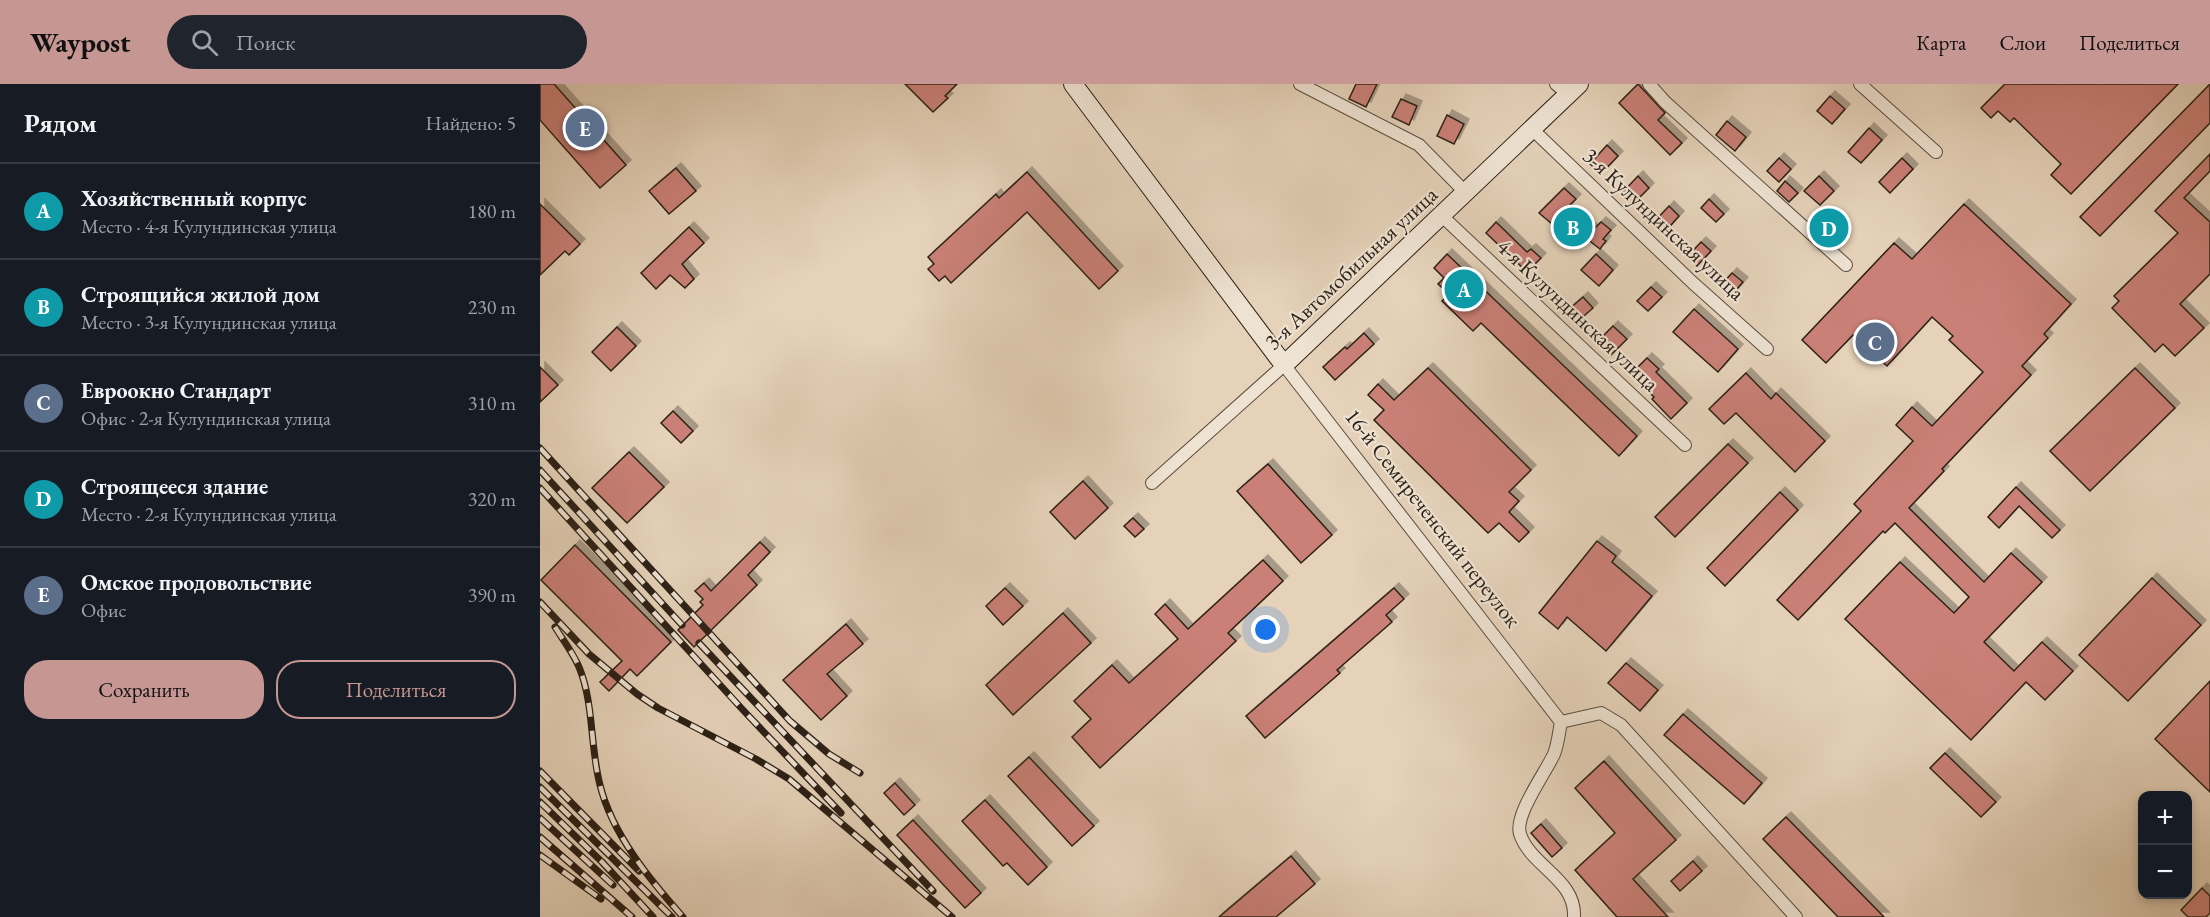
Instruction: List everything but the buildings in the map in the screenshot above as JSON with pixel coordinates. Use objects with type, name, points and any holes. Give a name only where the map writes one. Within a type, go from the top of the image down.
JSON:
[{"type":"street","name":"16-й Семиреченский переулок","points":[[1073,84],[1284,364],[1561,722]]},
{"type":"street","points":[[1300,84],[1419,145],[1466,193]]},
{"type":"street","points":[[1649,84],[1672,109],[1846,265]]},
{"type":"street","points":[[1860,84],[1936,152]]},
{"type":"street","name":"3-я Автомобильная улица","points":[[1152,483],[1284,364],[1442,216],[1532,129],[1568,88]]},
{"type":"street","name":"3-я Кулундинская улица","points":[[1532,129],[1693,283],[1767,349]]},
{"type":"street","name":"4-я Кулундинская улица","points":[[1442,216],[1685,445]]},
{"type":"street","points":[[1574,917],[1575,906],[1563,885],[1530,850],[1519,832],[1523,811],[1555,752],[1561,722],[1601,713],[1621,725],[1796,917]]},
{"type":"railway","points":[[540,448],[790,721],[829,754],[860,773]]},
{"type":"railway","points":[[540,470],[682,625]]},
{"type":"railway","points":[[540,488],[743,710],[841,813]]},
{"type":"railway","points":[[540,602],[589,654],[637,694],[658,708],[756,759],[789,779],[952,917]]},
{"type":"railway","points":[[555,627],[574,657],[584,681],[600,785],[613,821],[645,872],[683,917]]},
{"type":"railway","points":[[699,643],[933,891]]},
{"type":"railway","points":[[540,771],[639,871]]},
{"type":"railway","points":[[540,787],[672,917]]},
{"type":"railway","points":[[540,802],[602,862],[653,917]]},
{"type":"railway","points":[[540,818],[613,885]]},
{"type":"railway","points":[[540,837],[632,917]]},
{"type":"railway","points":[[540,855],[601,899]]},
{"type":"place","name":"Омское продовольствие","points":[[585,128]]},
{"type":"place","name":"Строящийся жилой дом","points":[[1573,227]]},
{"type":"place","name":"Строящееся здание","points":[[1829,228]]},
{"type":"place","name":"Хозяйственный корпус","points":[[1464,289]]},
{"type":"place","name":"Евроокно Стандарт","points":[[1875,342]]}]
